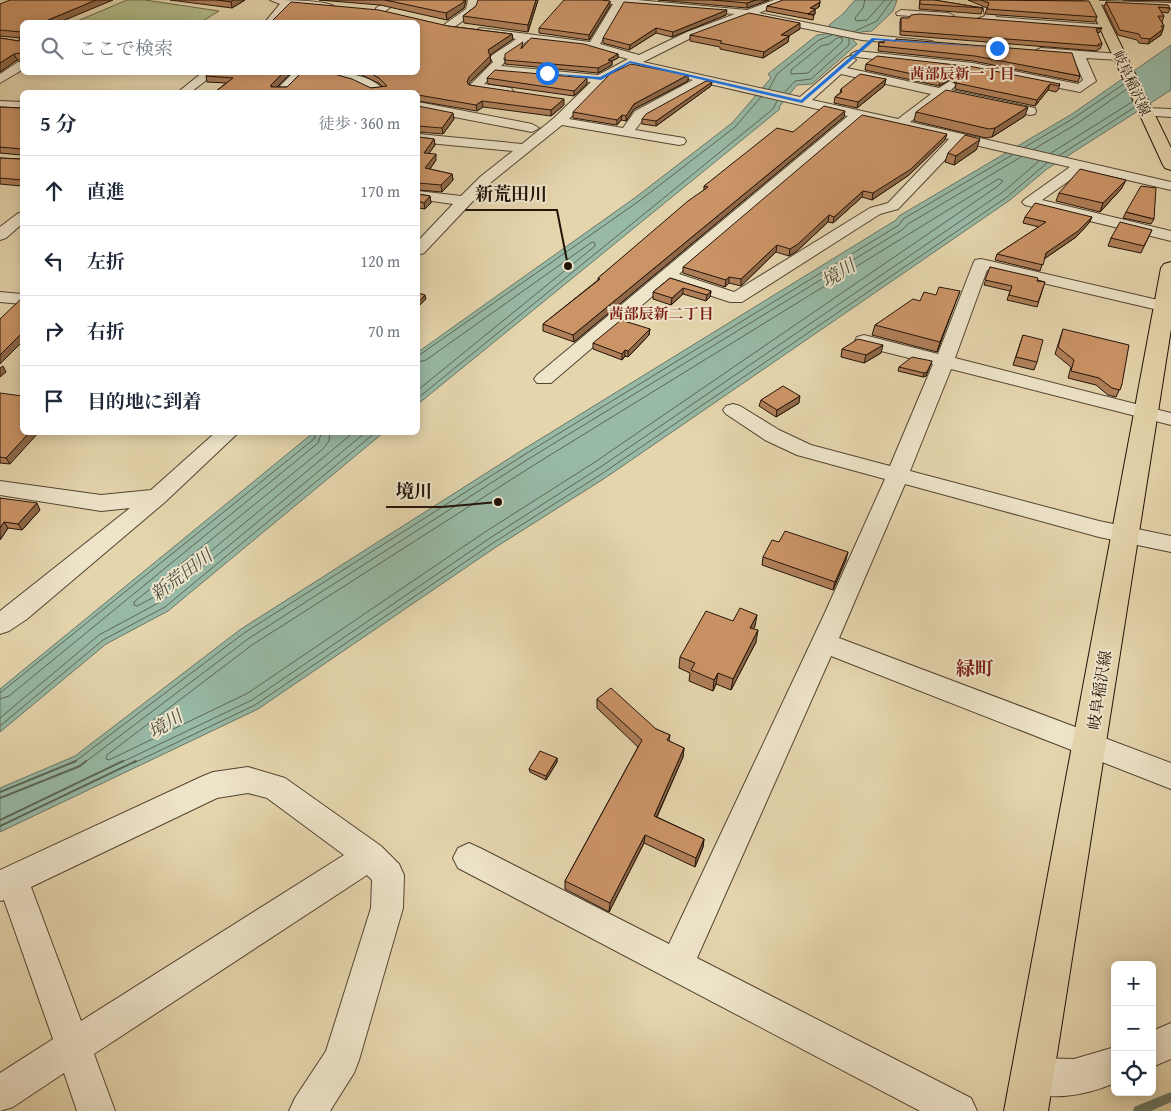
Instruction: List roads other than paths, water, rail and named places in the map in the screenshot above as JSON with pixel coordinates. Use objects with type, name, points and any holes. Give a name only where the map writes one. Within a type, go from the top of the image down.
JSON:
[{"type":"main road","name":"岐阜稲沢線","points":[[1093,1],[1171,165]]},
{"type":"main road","name":"岐阜稲沢線","points":[[1026,1111],[1090,746],[1124,534],[1158,417],[1169,289]]},
{"type":"street","points":[[275,0],[342,7]]},
{"type":"street","points":[[380,10],[396,0]]},
{"type":"street","points":[[473,0],[474,7],[471,10],[444,25],[594,45],[634,60],[704,79],[1171,186]]},
{"type":"street","points":[[598,0],[746,14],[868,38],[940,44]]},
{"type":"street","points":[[420,138],[530,139],[558,121],[601,79],[634,60],[710,26],[784,0]]},
{"type":"street","points":[[799,101],[857,54],[868,38],[894,19],[906,0]]},
{"type":"street","points":[[900,124],[997,48],[987,0]]},
{"type":"street","points":[[1076,0],[1171,6]]},
{"type":"street","points":[[272,20],[288,1]]},
{"type":"street","points":[[594,45],[621,1]]},
{"type":"street","points":[[368,9],[394,13]]},
{"type":"street","points":[[894,19],[969,18],[1106,28]]},
{"type":"street","points":[[519,93],[475,87],[490,69],[499,62],[496,57],[511,50],[526,37]]},
{"type":"street","points":[[1033,51],[1078,54],[1122,60]]},
{"type":"street","points":[[857,54],[973,67],[1080,88],[1090,81],[1078,54]]},
{"type":"street","points":[[0,79],[20,66]]},
{"type":"street","points":[[490,69],[601,79]]},
{"type":"street","points":[[838,70],[1030,111]]},
{"type":"street","points":[[187,90],[207,75]]},
{"type":"street","points":[[282,90],[298,75]]},
{"type":"street","points":[[332,75],[358,80],[376,90]]},
{"type":"street","points":[[358,80],[366,75]]},
{"type":"street","points":[[626,132],[640,114],[704,79]]},
{"type":"street","points":[[465,115],[490,88]]},
{"type":"street","points":[[558,99],[578,102]]},
{"type":"street","points":[[420,248],[464,201],[530,139],[569,104],[578,102]]},
{"type":"street","points":[[0,105],[20,106]]},
{"type":"street","points":[[420,106],[465,115],[530,139]]},
{"type":"street","points":[[1146,111],[1171,114]]},
{"type":"street","points":[[544,380],[857,115]]},
{"type":"street","points":[[558,121],[679,141]]},
{"type":"street","points":[[668,276],[736,298],[875,210],[893,206],[958,138]]},
{"type":"street","points":[[1079,165],[1030,202],[1171,236]]},
{"type":"street","points":[[420,195],[464,201]]},
{"type":"street","points":[[0,234],[20,219]]},
{"type":"street","points":[[677,965],[897,475],[945,362],[981,264],[1169,289]]},
{"type":"street","points":[[0,297],[20,299]]},
{"type":"street","points":[[864,341],[1158,417]]},
{"type":"street","points":[[732,410],[772,435],[804,450],[1124,534],[1171,544]]},
{"type":"street","points":[[6,615],[157,497],[226,435]]},
{"type":"street","points":[[0,488],[101,502],[157,497]]},
{"type":"street","points":[[823,642],[1171,776]]},
{"type":"street","points":[[96,1111],[72,1046],[6,883],[213,785],[248,780],[275,787],[370,856],[388,876],[387,908],[340,1060],[308,1111]]},
{"type":"street","points":[[0,1094],[370,856]]},
{"type":"street","points":[[469,858],[958,1111]]},
{"type":"street","points":[[1156,1047],[1171,1040]]},
{"type":"street","points":[[1032,1076],[1058,1080],[1090,1076],[1111,1067]]},
{"type":"water","points":[[855,0],[897,0],[893,11],[872,31],[861,32],[853,40],[857,44],[812,84],[797,85],[779,107],[780,109],[420,402],[420,351],[636,197],[732,123],[771,78],[768,74],[817,35],[825,34],[832,29],[829,25],[843,14]]},
{"type":"water","points":[[1171,45],[1171,90],[1047,169],[1010,200],[605,478],[496,547],[258,709],[0,832],[0,788],[75,756],[241,629],[524,449],[896,220],[899,216],[1072,114]]},
{"type":"water","points":[[311,435],[381,435],[168,611],[106,644],[0,732],[0,689]]},
{"type":"waterway","points":[[1138,1111],[1171,1097]]},
{"type":"place","name":"新荒田川","points":[[568,266]]},
{"type":"place","name":"境川","points":[[498,502]]},
{"type":"district","name":"茜部辰新一丁目","points":[[962,73]]},
{"type":"district","name":"茜部辰新二丁目","points":[[661,313]]},
{"type":"district","name":"緑町","points":[[975,668]]}]
